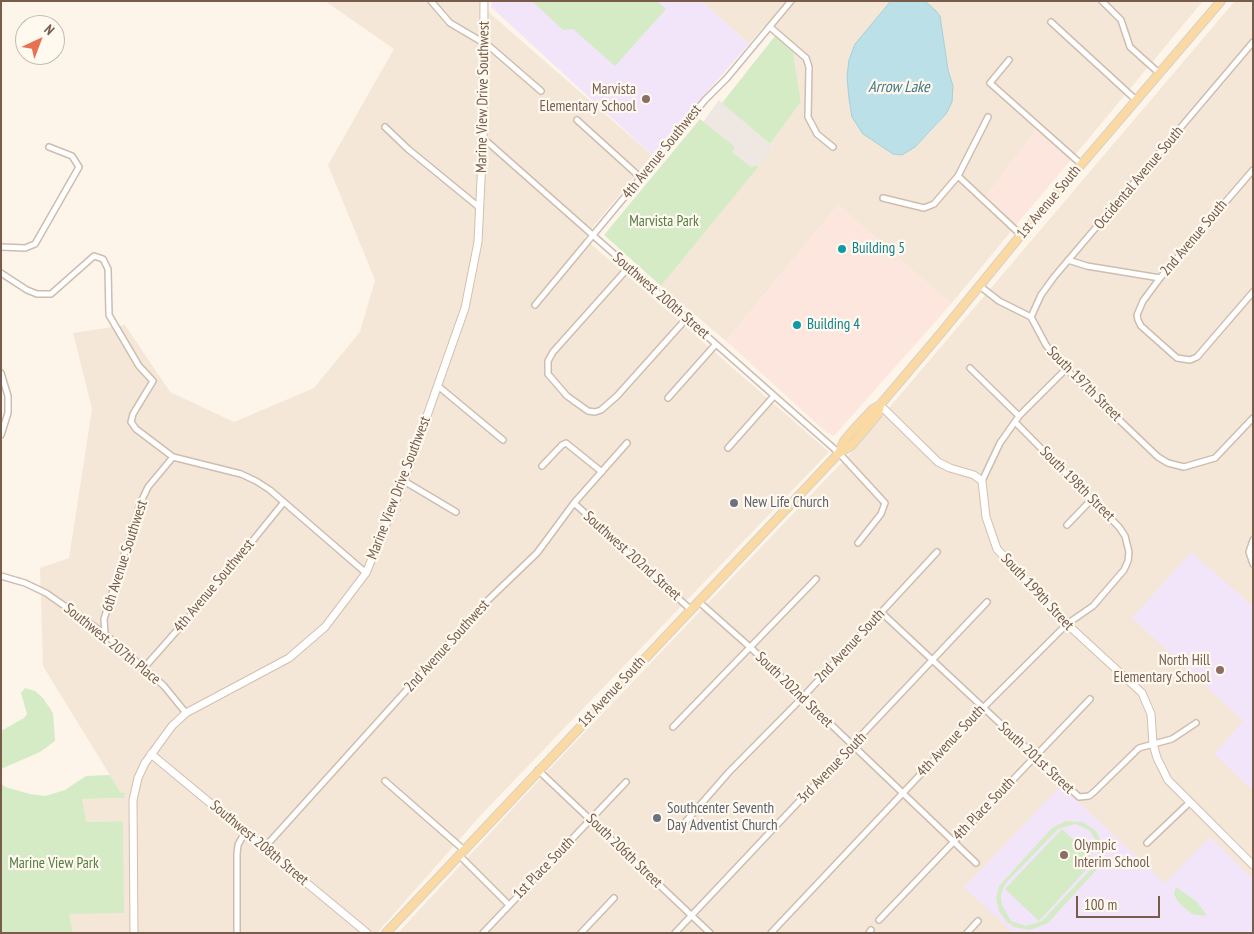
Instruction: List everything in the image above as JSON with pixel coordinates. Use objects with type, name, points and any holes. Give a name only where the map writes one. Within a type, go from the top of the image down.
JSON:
[{"type":"main road","name":"1st Avenue South","points":[[386,933],[690,609],[839,453],[850,446],[878,414],[880,405],[981,287],[1021,235],[1221,1]]},
{"type":"street","points":[[432,1],[450,23],[482,42],[542,90]]},
{"type":"street","name":"Marine View Drive Southwest","points":[[134,933],[133,800],[138,778],[151,754],[172,726],[186,712],[264,673],[289,658],[306,645],[343,606],[366,573],[404,481],[465,308],[473,274],[481,208],[484,1]]},
{"type":"street","name":"4th Avenue Southwest","points":[[535,305],[705,100],[791,1]]},
{"type":"street","points":[[1102,1],[1121,20],[1130,47],[1159,74]]},
{"type":"street","points":[[1051,22],[1136,100]]},
{"type":"street","points":[[770,27],[806,58],[809,67],[808,117],[817,134],[833,147]]},
{"type":"street","name":"Occidental Avenue South","points":[[1030,317],[1041,295],[1068,260],[1253,42]]},
{"type":"street","points":[[1009,60],[990,84],[1081,164]]},
{"type":"street","points":[[883,198],[929,208],[958,176],[988,117]]},
{"type":"street","points":[[577,120],[641,178]]},
{"type":"street","points":[[385,127],[408,149],[481,208]]},
{"type":"street","name":"Southwest 200th Street","points":[[483,138],[839,453],[885,503],[882,514],[858,543]]},
{"type":"street","points":[[1,247],[25,248],[34,244],[79,166],[72,156],[48,147]]},
{"type":"street","name":"2nd Avenue South","points":[[1253,170],[1160,278],[1137,315],[1141,326],[1171,354],[1183,360],[1197,357],[1253,292]]},
{"type":"street","points":[[958,176],[1021,235]]},
{"type":"street","points":[[1,273],[36,294],[52,294],[94,256],[103,258],[108,269],[109,316],[139,366],[153,381],[131,422],[151,443],[173,458],[241,474],[256,481],[284,502],[366,573]]},
{"type":"street","points":[[1068,260],[1087,266],[1160,278]]},
{"type":"street","points":[[628,268],[553,352],[548,361],[547,368],[551,380],[580,406],[594,412],[608,404],[686,319]]},
{"type":"street","points":[[981,287],[999,301],[1030,317]]},
{"type":"street","name":"South 197th Street","points":[[1030,317],[1046,346],[1066,369],[1158,457],[1178,466],[1196,465],[1216,458],[1253,418]]},
{"type":"street","points":[[668,398],[716,344]]},
{"type":"street","points":[[970,368],[1019,416]]},
{"type":"street","points":[[880,405],[938,462],[974,476],[982,482],[1000,443],[1019,416],[1066,369]]},
{"type":"street","points":[[1,373],[8,396],[8,413],[1,435]]},
{"type":"street","points":[[438,386],[503,440]]},
{"type":"street","points":[[728,448],[774,396]]},
{"type":"street","name":"South 198th Street","points":[[1015,422],[1093,498],[1119,527],[1125,536],[1129,552]]},
{"type":"street","name":"2nd Avenue Southwest","points":[[265,848],[486,602],[537,553],[574,503],[627,443]]},
{"type":"street","points":[[542,466],[562,445],[566,444],[602,472]]},
{"type":"street","name":"6th Avenue Southwest","points":[[105,634],[104,619],[140,504],[148,487],[173,458]]},
{"type":"street","points":[[404,481],[456,512]]},
{"type":"street","name":"South 199th Street","points":[[982,482],[986,517],[997,549],[1067,624],[1142,693],[1151,714],[1153,744],[1168,780],[1253,865]]},
{"type":"street","points":[[1067,525],[1093,498]]},
{"type":"street","name":"4th Avenue Southwest","points":[[144,668],[211,592],[284,502]]},
{"type":"street","name":"Southwest 202nd Street","points":[[574,503],[690,609]]},
{"type":"street","points":[[1253,540],[1249,552],[1253,564]]},
{"type":"street","name":"2nd Avenue South","points":[[681,827],[728,772],[802,698],[937,552]]},
{"type":"street","name":"4th Avenue South","points":[[771,933],[983,708],[1067,624],[1093,606],[1124,570],[1129,552]]},
{"type":"street","name":"Southwest 207th Place","points":[[1,576],[25,582],[46,593],[105,634],[164,686],[186,712]]},
{"type":"street","points":[[673,727],[816,579]]},
{"type":"street","name":"South 202nd Street","points":[[698,602],[750,648],[976,863]]},
{"type":"street","name":"3rd Avenue South","points":[[675,933],[987,602]]},
{"type":"street","name":"South 201st Street","points":[[882,612],[1075,795],[1083,798],[1094,792],[1130,754],[1139,748],[1153,744]]},
{"type":"street","name":"4th Place South","points":[[879,920],[1090,699]]},
{"type":"street","points":[[1153,744],[1172,739],[1196,724]]},
{"type":"street","name":"Southwest 208th Street","points":[[151,754],[367,933]]},
{"type":"street","name":"South 206th Street","points":[[538,770],[710,933]]},
{"type":"street","points":[[385,781],[461,853],[509,905]]},
{"type":"street","name":"1st Place South","points":[[483,933],[626,782]]},
{"type":"street","points":[[1147,844],[1189,803]]},
{"type":"street","points":[[237,933],[237,854],[238,845],[245,832]]},
{"type":"street","points":[[581,933],[614,898]]},
{"type":"street","points":[[967,933],[978,921]]},
{"type":"shaded area","points":[[325,1],[485,1],[484,8],[652,155],[584,238],[829,452],[481,815],[377,933],[73,933],[69,914],[122,821],[86,822],[81,799],[124,798],[43,666],[40,568],[69,558],[92,409],[73,333],[125,325],[170,392],[234,422],[314,388],[360,332],[375,280],[328,165],[394,49]]},
{"type":"shaded area","name":"Marvista Elementary School","points":[[492,1],[702,1],[749,44],[652,155],[491,7]]},
{"type":"shaded area","points":[[702,1],[891,1],[855,44],[863,134],[893,154],[915,147],[936,126],[946,114],[953,86],[948,70],[940,17],[925,1],[1203,1],[1070,161],[1036,131],[986,196],[1017,224],[951,304],[838,205],[726,341],[661,286],[773,147],[770,144],[801,102],[793,52],[764,26],[749,44]]},
{"type":"shaded area","points":[[1235,1],[1253,1],[1253,933],[398,933],[541,778],[849,455]]},
{"type":"shaded area","points":[[719,100],[773,147],[758,167],[755,165],[752,169],[731,152],[734,147],[703,122]]},
{"type":"shaded area","points":[[1036,130],[1070,161],[1017,224],[985,196]]},
{"type":"shaded area","points":[[838,205],[951,304],[834,436],[826,432],[726,341]]},
{"type":"shaded area","name":"North Hill Elementary School","points":[[1191,552],[1253,606],[1253,791],[1214,754],[1243,721],[1132,618]]},
{"type":"shaded area","name":"Olympic Interim School","points":[[1061,786],[1165,883],[1210,837],[1253,879],[1253,933],[1013,933],[964,887]]},
{"type":"green space","points":[[532,1],[657,1],[666,9],[615,66],[573,29],[563,30]]},
{"type":"green space","points":[[775,36],[793,52],[801,102],[770,144],[722,103]]},
{"type":"green space","name":"Marvista Park","points":[[700,119],[735,147],[732,152],[752,168],[755,165],[758,167],[661,286],[604,235]]},
{"type":"green space","points":[[25,688],[35,691],[43,698],[53,713],[55,741],[40,752],[1,769],[1,731],[24,718],[27,714],[21,693]]},
{"type":"green space","name":"Marine View Park","points":[[110,775],[121,793],[125,793],[124,798],[82,799],[86,822],[123,821],[124,913],[69,914],[73,933],[1,933],[1,783],[5,787],[45,796],[65,790],[86,776]]},
{"type":"green space","points":[[1066,821],[1083,822],[1096,831],[1103,846],[1099,867],[1048,923],[1030,930],[1014,927],[1006,921],[999,911],[996,899],[999,886],[1052,828]],"holes":[[[1075,824],[1089,830],[1097,842],[1099,855],[1093,867],[1042,921],[1026,926],[1011,921],[1002,905],[1001,895],[1005,884],[1058,829]]]},
{"type":"green space","points":[[1062,829],[1095,860],[1039,921],[1005,889]]},
{"type":"green space","points":[[1176,887],[1197,902],[1206,914],[1205,916],[1192,914],[1178,902],[1174,894]]},
{"type":"water","name":"Arrow Lake","points":[[891,1],[925,1],[940,16],[948,70],[953,86],[952,102],[946,114],[915,147],[902,155],[893,154],[863,134],[852,117],[847,76],[849,60],[855,44]]},
{"type":"place","name":"Marvista Elementary School","points":[[646,99]]},
{"type":"place","name":"Building 5","points":[[842,249]]},
{"type":"place","name":"Building 4","points":[[797,325]]},
{"type":"place","name":"New Life Church","points":[[734,503]]},
{"type":"place","name":"North Hill Elementary School","points":[[1220,670]]},
{"type":"place","name":"Southcenter Seventh Day Adventist Church","points":[[657,818]]},
{"type":"place","name":"Olympic Interim School","points":[[1064,855]]}]
